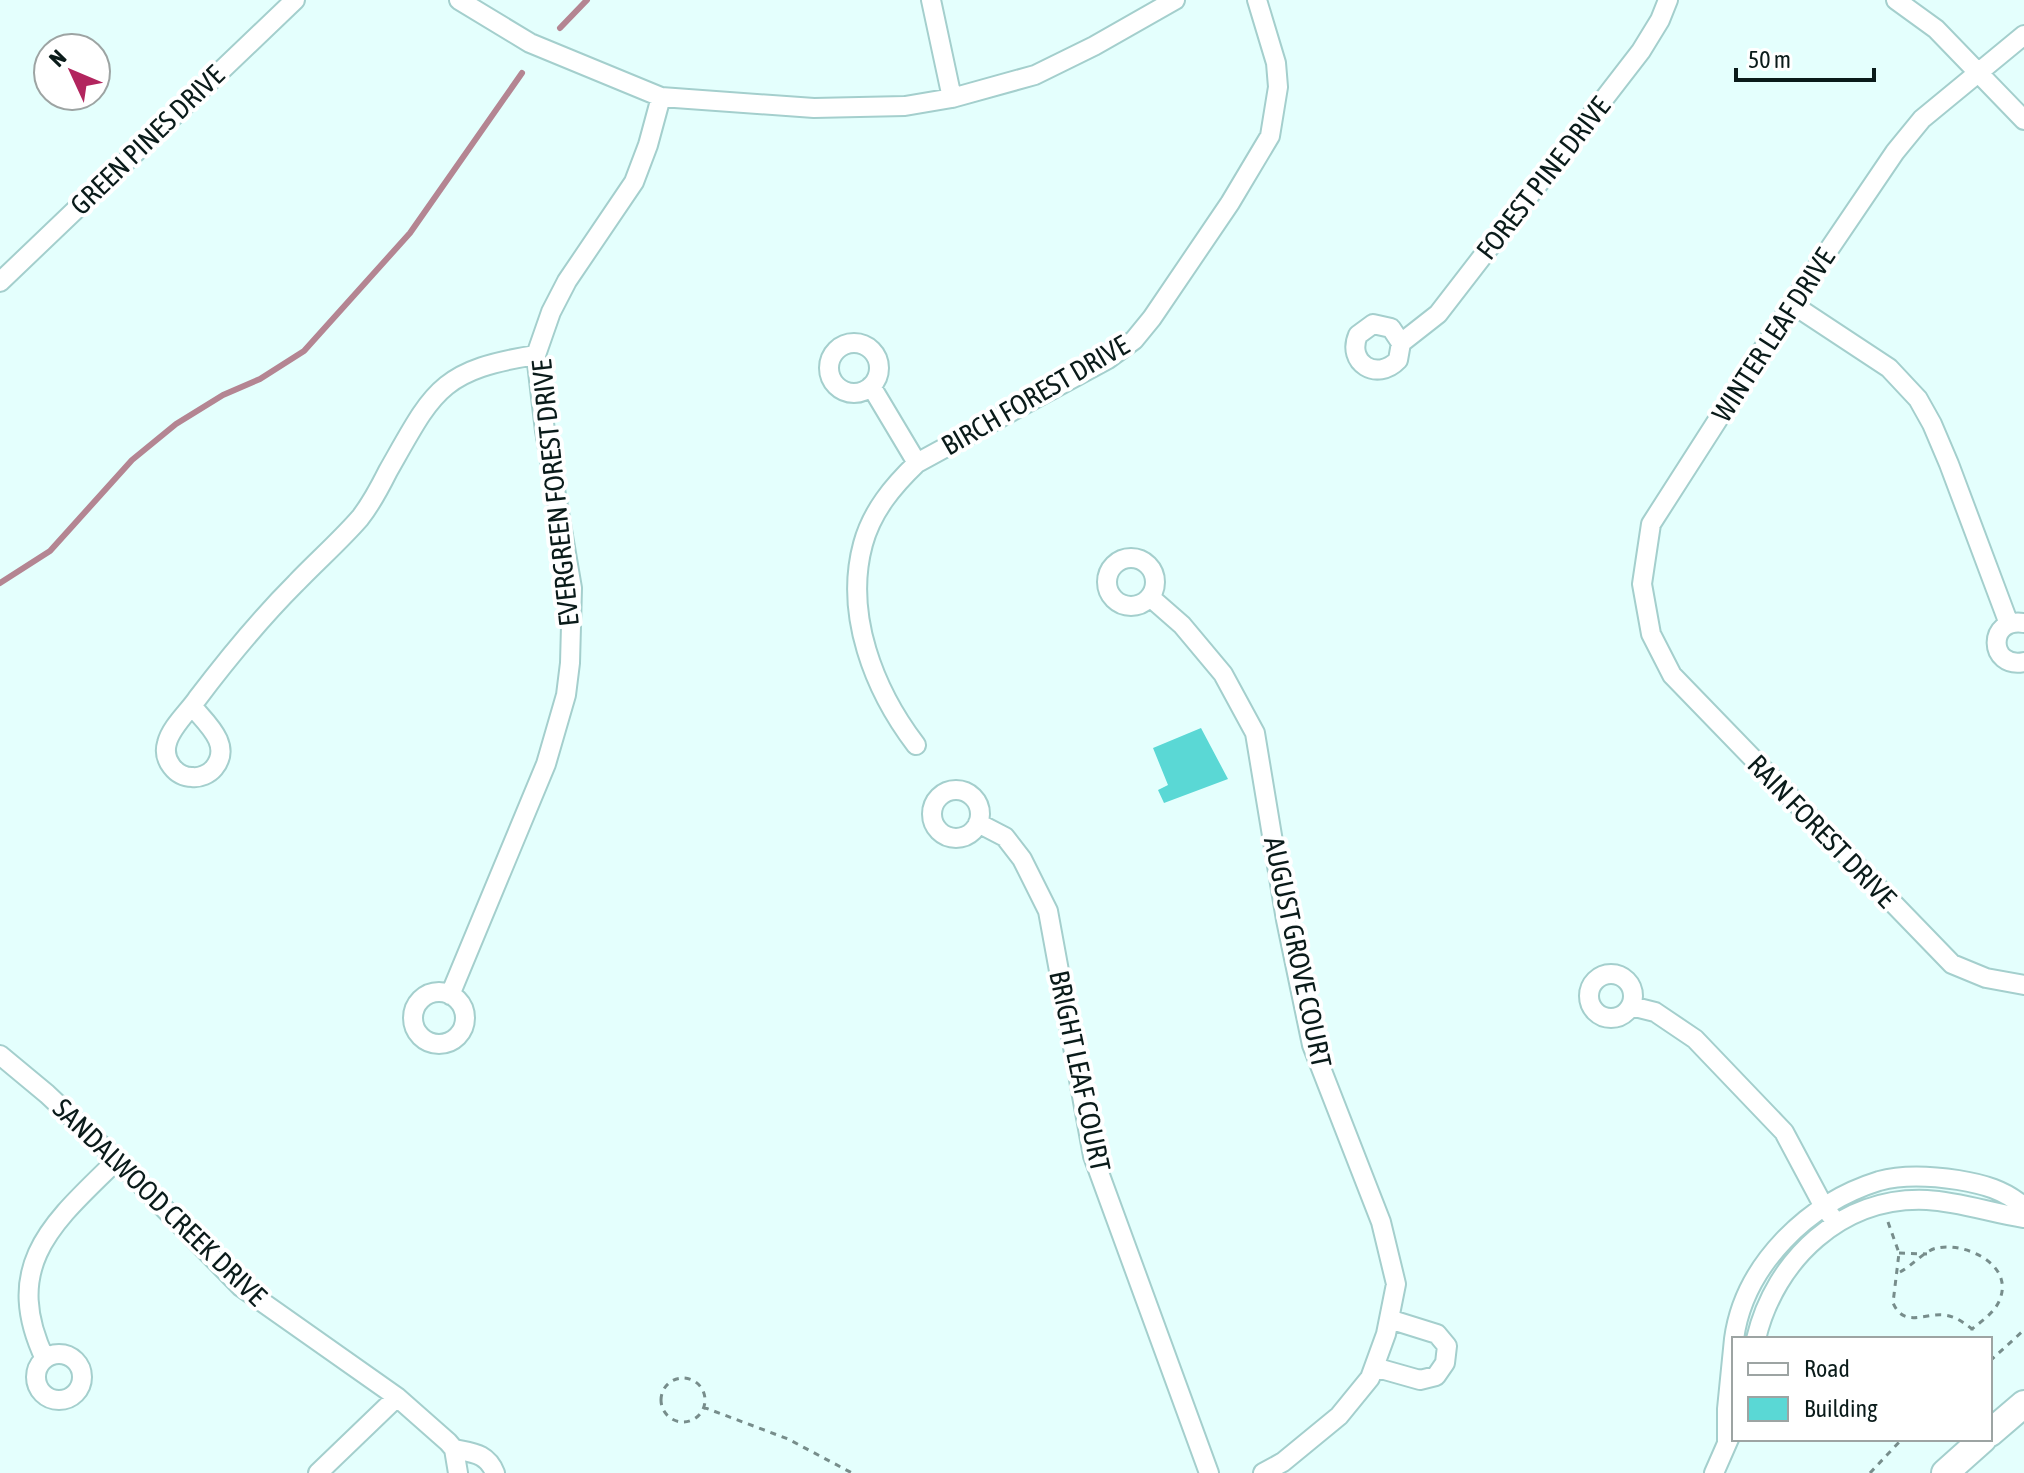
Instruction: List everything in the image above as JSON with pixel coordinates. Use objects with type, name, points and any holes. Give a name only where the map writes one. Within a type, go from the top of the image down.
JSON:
[{"type":"highway","points":[[1992,1431],[2024,1404]]},
{"type":"highway","points":[[1945,1473],[1981,1441]]},
{"type":"street","name":"GREEN PINES DRIVE","points":[[0,282],[295,0]]},
{"type":"street","points":[[459,0],[530,43],[661,97],[814,108],[905,106],[952,98],[1035,75],[1175,0]]},
{"type":"street","points":[[931,0],[952,98]]},
{"type":"street","name":"BIRCH FOREST DRIVE","points":[[916,745],[894,717],[878,686],[867,653],[858,589],[862,545],[873,519],[893,486],[917,463],[1108,359],[1134,340],[1152,318],[1230,203],[1270,136],[1278,87],[1276,63],[1257,0]]},
{"type":"street","name":"FOREST PINE DRIVE","points":[[1401,343],[1438,314],[1641,51],[1668,0]]},
{"type":"street","points":[[1896,0],[1936,29],[2024,120]]},
{"type":"street","name":"WINTER LEAF DRIVE","points":[[1651,634],[1642,584],[1651,524],[1792,304],[1895,152],[1922,119],[2024,35]]},
{"type":"street","name":"EVERGREEN FOREST DRIVE","points":[[450,995],[546,764],[558,728],[569,674],[572,588],[545,431],[536,355],[551,312],[567,281],[634,182],[661,97]]},
{"type":"street","points":[[1792,304],[1889,368],[1918,399],[1932,424],[2017,623],[2005,626],[1997,637],[1998,651],[2007,661],[2024,662]]},
{"type":"street","points":[[192,706],[261,620],[362,516],[434,395],[479,366],[536,355]]},
{"type":"street","points":[[871,386],[917,463]]},
{"type":"street","name":"AUGUST GROVE COURT","points":[[1150,597],[1182,625],[1223,674],[1255,733],[1286,920],[1312,1045],[1381,1222],[1396,1284],[1389,1319],[1370,1378],[1339,1416],[1283,1462],[1263,1473]]},
{"type":"street","name":"RAIN FOREST DRIVE","points":[[1651,634],[1672,675],[1952,964],[1986,978],[2024,985]]},
{"type":"street","name":"BRIGHT LEAF COURT","points":[[978,823],[1005,837],[1022,859],[1048,911],[1093,1156],[1209,1473]]},
{"type":"street","points":[[1631,1006],[1655,1012],[1695,1039],[1784,1132],[1830,1215]]},
{"type":"street","name":"SANDALWOOD CREEK DRIVE","points":[[0,1055],[117,1160],[241,1287],[397,1397],[454,1449]]},
{"type":"street","points":[[45,1359],[34,1340],[24,1306],[28,1263],[35,1245],[47,1231],[117,1160]]},
{"type":"street","points":[[1756,1337],[1761,1315],[1786,1270],[1814,1240],[1830,1215],[1880,1181],[1913,1176],[1982,1184],[2012,1196],[2024,1207]]},
{"type":"street","points":[[1734,1337],[1737,1315],[1750,1284],[1768,1257],[1799,1226],[1830,1215],[1898,1200],[1959,1203],[2024,1218]]},
{"type":"street","points":[[1374,1367],[1420,1380],[1436,1376],[1445,1363],[1447,1346],[1437,1334],[1389,1319]]},
{"type":"street","points":[[1714,1473],[1730,1435],[1727,1409],[1732,1359]]},
{"type":"street","points":[[318,1473],[397,1397]]},
{"type":"street","points":[[458,1473],[454,1449],[482,1455],[495,1473]]},
{"type":"path","points":[[1887,1218],[1899,1253],[1893,1303],[1904,1317],[1912,1319],[1942,1314],[1955,1317],[1972,1329]]},
{"type":"path","points":[[1899,1273],[1934,1248],[1972,1251],[1998,1270],[2003,1282],[2002,1295],[1996,1308],[1972,1329],[1972,1337]]},
{"type":"path","points":[[1899,1253],[1927,1254]]},
{"type":"path","points":[[1992,1359],[2024,1330]]},
{"type":"path","points":[[679,1378],[694,1381],[703,1392],[703,1407],[689,1421],[675,1420],[669,1417],[662,1405],[663,1392],[666,1386],[679,1378]]},
{"type":"path","points":[[703,1407],[788,1439],[852,1473]]},
{"type":"path","points":[[1870,1473],[1900,1441]]},
{"type":"building","points":[[1201,728],[1228,779],[1164,803],[1158,790],[1168,785],[1153,748]]},
{"type":"waterway","points":[[560,28],[587,0]]},
{"type":"waterway","points":[[0,583],[50,551],[132,460],[176,424],[223,395],[260,379],[304,351],[410,233],[522,73]]}]
